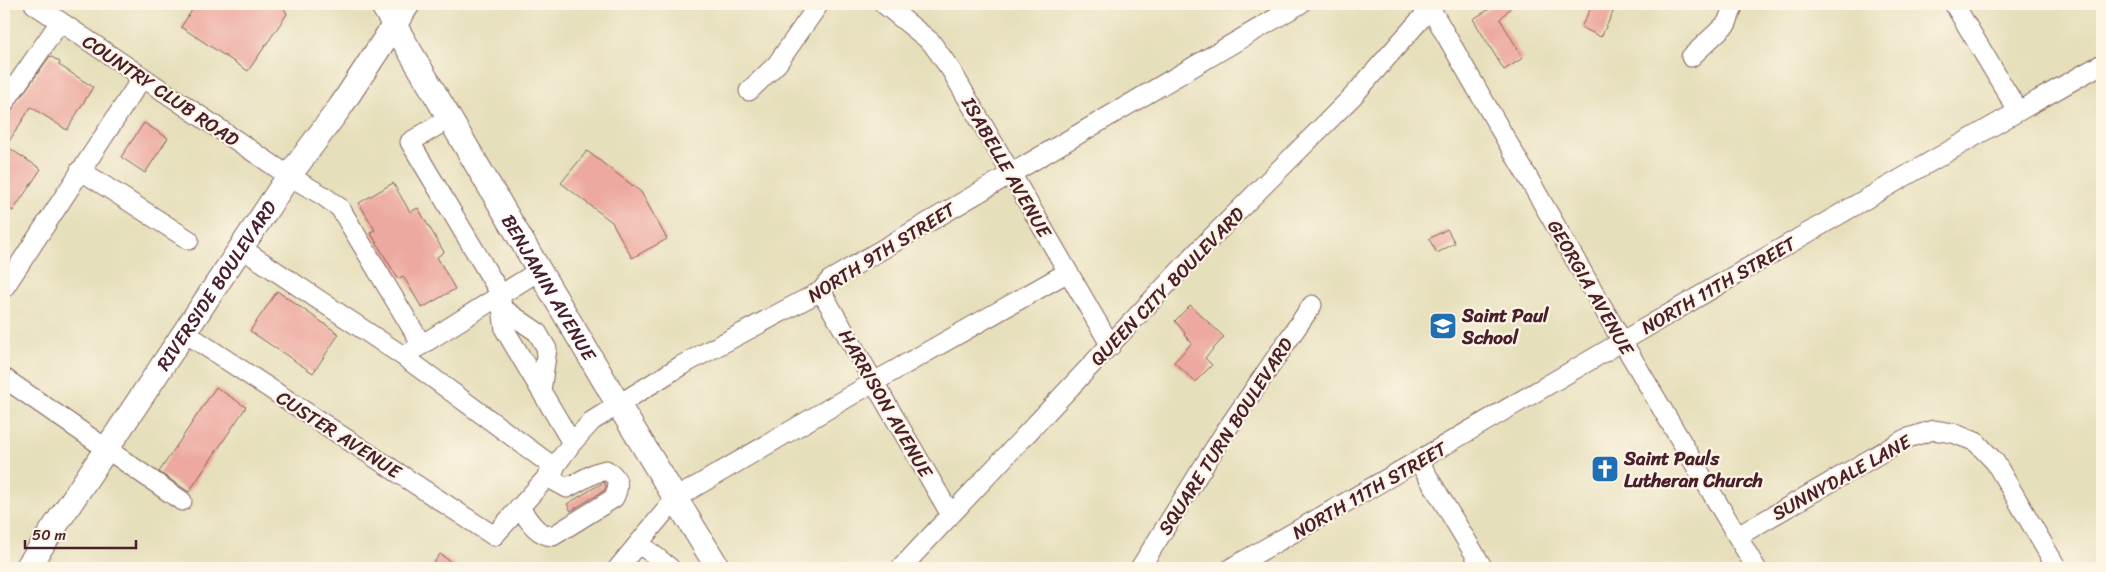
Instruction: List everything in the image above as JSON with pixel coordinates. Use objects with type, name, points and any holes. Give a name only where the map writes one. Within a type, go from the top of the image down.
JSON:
[{"type":"main road","name":"BENJAMIN AVENUE","points":[[382,4],[618,404],[718,568]]},
{"type":"main road","name":"RIVERSIDE BOULEVARD","points":[[27,568],[289,176],[341,106],[408,4]]},
{"type":"street","name":"COUNTRY CLUB ROAD","points":[[34,4],[142,78],[340,208],[422,345]]},
{"type":"street","points":[[749,91],[777,64],[819,4]]},
{"type":"street","name":"ISABELLE AVENUE","points":[[884,4],[931,42],[951,70],[1111,346]]},
{"type":"street","name":"NORTH 9TH STREET","points":[[494,536],[551,473],[572,443],[592,421],[682,365],[821,291],[830,280],[1300,4]]},
{"type":"street","points":[[1691,57],[1727,23],[1734,4]]},
{"type":"street","points":[[1954,4],[2018,111]]},
{"type":"street","name":"GEORGIA AVENUE","points":[[1431,5],[1622,341],[1756,568]]},
{"type":"street","name":"QUEEN CITY BOULEVARD","points":[[901,568],[1199,250],[1353,96],[1431,5]]},
{"type":"street","points":[[4,103],[60,22]]},
{"type":"street","name":"NORTH 11TH STREET","points":[[1231,568],[1419,462],[1622,341],[2102,64]]},
{"type":"street","points":[[4,288],[142,78]]},
{"type":"street","points":[[450,118],[410,142],[501,301],[537,332],[547,349],[541,392]]},
{"type":"street","points":[[80,170],[189,240]]},
{"type":"street","points":[[241,248],[403,356],[551,473],[567,488],[595,473],[606,470],[613,474],[618,482],[619,489],[614,498],[553,536],[544,536],[519,507]]},
{"type":"street","points":[[403,356],[501,301],[540,270]]},
{"type":"street","points":[[618,568],[640,544],[676,498],[874,382],[1068,272]]},
{"type":"street","name":"HARRISON AVENUE","points":[[821,291],[951,516]]},
{"type":"street","points":[[501,301],[505,330],[572,443]]},
{"type":"street","name":"SQUARE TURN BOULEVARD","points":[[1140,568],[1223,435],[1312,305]]},
{"type":"street","name":"CUSTER AVENUE","points":[[184,332],[494,536]]},
{"type":"street","points":[[4,378],[182,501]]},
{"type":"street","name":"SUNNYDALE LANE","points":[[1738,536],[1905,439],[1933,430],[1953,433],[1976,442],[1995,462],[2057,568]]},
{"type":"street","points":[[1419,462],[1483,568]]},
{"type":"street","points":[[640,544],[670,568]]},
{"type":"building","points":[[196,4],[282,4],[287,14],[248,71],[181,27]]},
{"type":"building","points":[[1498,4],[1514,4],[1500,19],[1523,58],[1504,70],[1473,19]]},
{"type":"building","points":[[1593,4],[1617,4],[1601,37],[1581,27]]},
{"type":"building","points":[[50,56],[60,62],[59,65],[93,87],[67,130],[31,107],[6,146],[41,169],[13,211],[4,205],[4,120]]},
{"type":"building","points":[[144,123],[168,138],[145,173],[121,157]]},
{"type":"building","points":[[587,151],[641,192],[667,239],[632,258],[612,222],[561,183]]},
{"type":"building","points":[[393,183],[410,212],[418,208],[444,252],[437,257],[455,289],[422,308],[403,276],[398,279],[370,232],[375,230],[359,203]]},
{"type":"building","points":[[1447,229],[1455,243],[1437,253],[1429,239]]},
{"type":"building","points":[[277,291],[339,334],[313,373],[250,331]]},
{"type":"building","points":[[1190,305],[1224,337],[1205,358],[1212,365],[1195,382],[1174,362],[1192,343],[1175,321]]},
{"type":"building","points":[[216,387],[246,407],[189,492],[159,472]]},
{"type":"building","points":[[604,482],[605,490],[571,511],[567,504]]},
{"type":"building","points":[[440,554],[459,568],[430,568]]},
{"type":"place","name":"Saint Paul School","points":[[1443,326]]},
{"type":"place","name":"Saint Pauls Lutheran Church","points":[[1605,469]]}]
